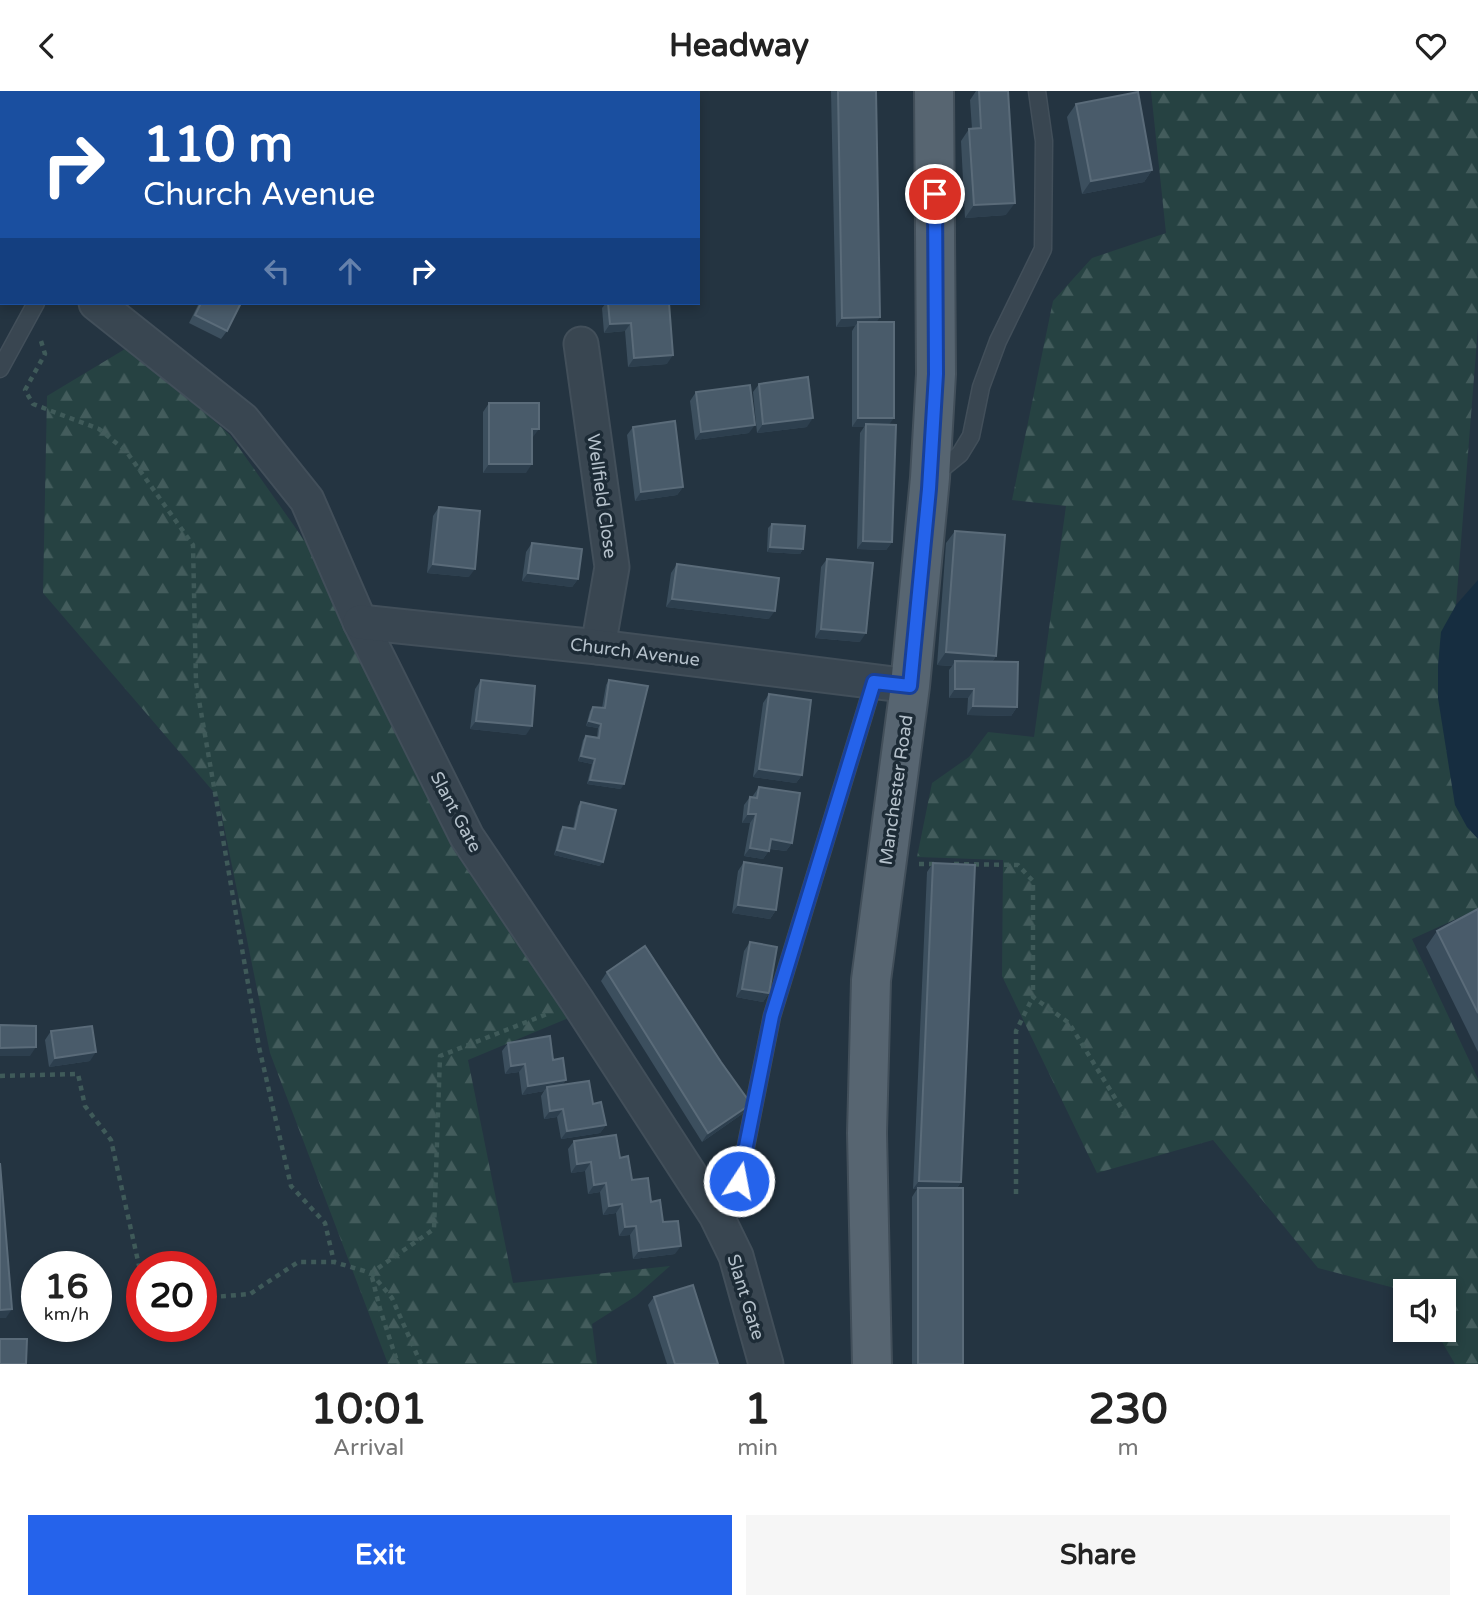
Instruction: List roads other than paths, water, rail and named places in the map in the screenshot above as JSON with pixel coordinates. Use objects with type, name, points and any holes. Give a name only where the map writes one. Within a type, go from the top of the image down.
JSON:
[{"type":"main road","name":"Manchester Road","points":[[872,1364],[867,1133],[871,980],[887,863],[892,684],[930,478],[936,374],[934,91]]},
{"type":"street","name":"Slant Gate","points":[[99,305],[243,420],[307,500],[360,622],[467,837],[716,1215],[736,1256],[766,1364]]},
{"type":"street","name":"Wellfield Close","points":[[581,344],[612,567],[598,647]]},
{"type":"street","name":"Church Avenue","points":[[360,622],[598,647],[892,684]]},
{"type":"lane","points":[[930,478],[960,454],[971,436],[981,387],[998,341],[1043,249],[1044,141],[1037,91]]},
{"type":"lane","points":[[0,369],[34,306]]},
{"type":"lane","points":[[716,1215],[739,1181],[772,1016],[892,684]]},
{"type":"water","points":[[1478,580],[1478,839],[1467,827],[1455,805],[1438,698],[1438,666],[1441,632],[1456,605]]}]
